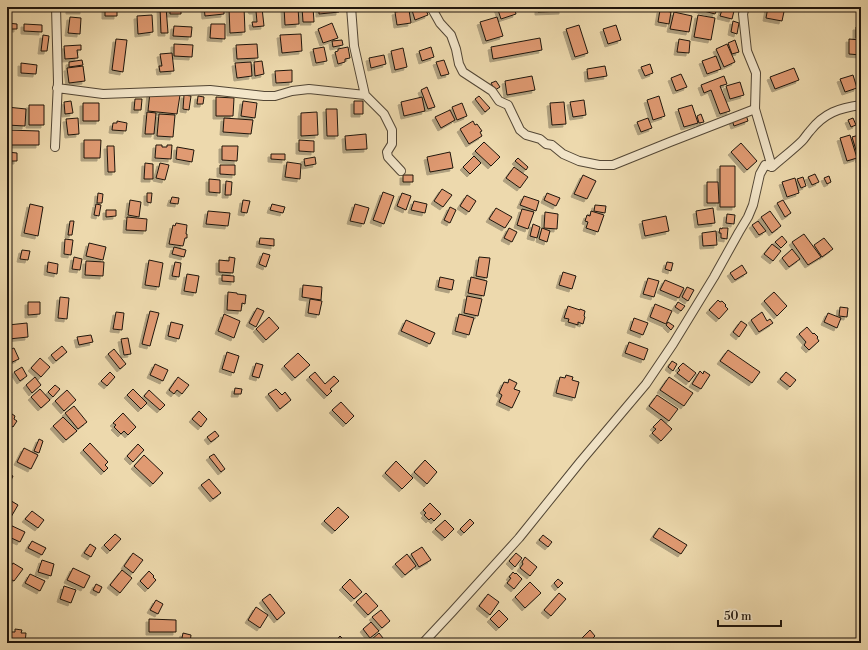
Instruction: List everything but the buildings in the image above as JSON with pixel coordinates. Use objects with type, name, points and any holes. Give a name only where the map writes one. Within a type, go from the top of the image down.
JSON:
[{"type":"street","points":[[55,147],[57,88],[56,7]]},
{"type":"street","points":[[351,7],[354,46],[365,95],[384,114],[392,130],[392,144],[387,152],[388,157],[401,171]]},
{"type":"street","points":[[431,7],[440,23],[451,35],[459,64],[464,72],[492,91],[499,101],[508,105],[522,133],[540,139],[546,144],[552,145],[562,154],[579,162],[599,165],[613,165],[756,109]]},
{"type":"street","points":[[745,7],[743,14],[747,51],[756,73],[756,109],[772,167]]},
{"type":"street","points":[[57,88],[103,94],[210,90],[275,96],[292,91],[309,89],[365,95]]},
{"type":"street","points":[[772,167],[803,140],[817,122],[826,115],[846,107],[861,105]]},
{"type":"street","points":[[423,643],[519,538],[646,384],[673,344],[714,277],[748,217],[753,205],[760,174],[765,165],[772,167]]}]
